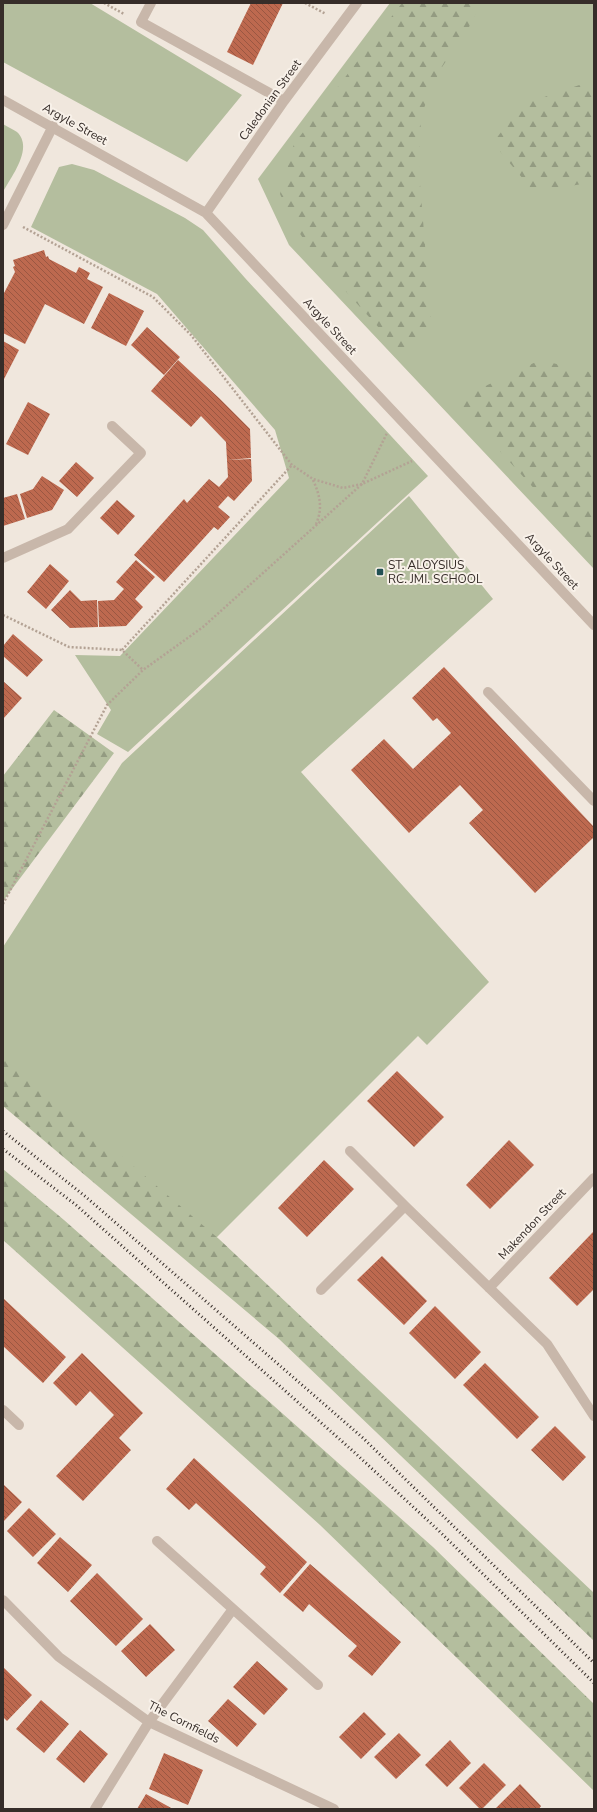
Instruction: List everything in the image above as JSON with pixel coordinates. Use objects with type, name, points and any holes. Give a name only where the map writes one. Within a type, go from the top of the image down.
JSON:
[{"type":"street","points":[[151,3],[141,22],[284,101]]},
{"type":"street","name":"Caledonian Street","points":[[206,213],[284,101],[357,3]]},
{"type":"street","name":"Argyle Street","points":[[3,100],[53,126],[206,213],[594,625]]},
{"type":"street","points":[[5,222],[53,126]]},
{"type":"street","points":[[3,558],[68,529],[141,453],[112,426]]},
{"type":"street","points":[[488,692],[594,801]]},
{"type":"street","points":[[350,1150],[405,1206],[548,1344],[594,1416]]},
{"type":"street","name":"Makendon Street","points":[[489,1288],[594,1178]]},
{"type":"street","points":[[321,1290],[405,1206]]},
{"type":"street","points":[[3,1410],[19,1425]]},
{"type":"street","points":[[157,1541],[318,1685]]},
{"type":"street","name":"The Cornfields","points":[[3,1600],[59,1657],[149,1722],[334,1809]]},
{"type":"street","points":[[95,1809],[149,1722],[233,1609]]},
{"type":"path","points":[[5,222],[154,297],[191,336],[292,465],[313,479],[343,488],[362,484],[431,452]]},
{"type":"path","points":[[3,904],[107,705],[142,670],[203,626],[362,484],[396,415]]},
{"type":"path","points":[[122,650],[292,465]]},
{"type":"path","points":[[313,479],[319,493],[320,514],[315,526]]},
{"type":"path","points":[[3,615],[69,647],[122,650],[142,670]]},
{"type":"green space","points":[[3,3],[90,3],[242,95],[187,162],[3,62]]},
{"type":"green space","points":[[390,3],[594,3],[594,569],[289,245],[258,179]]},
{"type":"green space","points":[[402,3],[481,3],[468,29],[440,70],[421,115],[419,172],[431,317],[424,339],[405,355],[321,264],[296,228],[280,194],[294,144]]},
{"type":"green space","points":[[594,80],[594,182],[534,192],[493,143],[521,105]]},
{"type":"green space","points":[[3,124],[17,132],[22,139],[23,146],[19,162],[3,192]]},
{"type":"green space","points":[[72,164],[94,170],[185,218],[203,230],[245,278],[428,476],[128,752],[97,734],[111,710],[75,655],[120,656],[289,478],[275,430],[157,294],[31,227],[59,167]]},
{"type":"green space","points":[[540,360],[594,373],[594,554],[454,401]]},
{"type":"green space","points":[[409,496],[493,599],[301,772],[489,982],[427,1045],[418,1036],[210,1244],[3,1063],[3,947],[122,763]]},
{"type":"green space","points":[[54,710],[114,753],[3,901],[3,776]]},
{"type":"green space","points":[[3,1055],[219,1239],[594,1593],[594,1641],[279,1339],[3,1106]]},
{"type":"green space","points":[[3,1169],[64,1220],[433,1547],[594,1704],[594,1791],[320,1525],[3,1240]]},
{"type":"building","points":[[251,3],[283,3],[253,65],[227,52]]},
{"type":"building","points":[[44,250],[46,257],[48,256],[49,259],[76,273],[79,267],[90,273],[87,279],[103,287],[84,324],[45,304],[25,344],[3,333],[3,295],[15,272],[13,260]]},
{"type":"building","points":[[109,293],[144,311],[126,346],[91,328]]},
{"type":"building","points":[[147,327],[180,357],[164,375],[131,345]]},
{"type":"building","points":[[3,341],[19,350],[3,381]]},
{"type":"building","points":[[178,360],[250,429],[251,458],[227,460],[226,442],[201,416],[191,427],[151,391]]},
{"type":"building","points":[[28,402],[50,414],[28,455],[6,444]]},
{"type":"building","points":[[251,459],[252,481],[234,501],[228,496],[218,507],[230,517],[218,530],[214,527],[164,582],[134,555],[184,499],[187,503],[209,479],[219,487],[228,477],[227,460]]},
{"type":"building","points":[[76,462],[94,478],[77,497],[59,481]]},
{"type":"building","points":[[42,476],[64,490],[52,510],[27,518],[20,494],[33,489]]},
{"type":"building","points":[[17,494],[25,519],[3,526],[3,498]]},
{"type":"building","points":[[117,500],[135,516],[118,535],[100,518]]},
{"type":"building","points":[[136,560],[155,577],[135,599],[143,607],[126,626],[99,627],[98,601],[114,600],[124,589],[116,582]]},
{"type":"building","points":[[50,564],[69,581],[46,609],[27,592]]},
{"type":"building","points":[[70,590],[81,601],[97,600],[98,627],[70,628],[51,610]]},
{"type":"building","points":[[13,634],[43,660],[27,677],[3,656],[3,646]]},
{"type":"building","points":[[444,667],[594,827],[594,837],[535,893],[469,823],[483,810],[460,785],[409,833],[351,770],[384,739],[413,769],[451,733],[437,718],[433,721],[412,698]]},
{"type":"building","points":[[3,681],[22,698],[3,719]]},
{"type":"building","points":[[397,1071],[444,1117],[414,1147],[367,1101]]},
{"type":"building","points":[[509,1140],[534,1165],[490,1209],[466,1185]]},
{"type":"building","points":[[324,1160],[354,1189],[307,1237],[278,1208]]},
{"type":"building","points":[[593,1232],[594,1289],[577,1306],[549,1278]]},
{"type":"building","points":[[382,1256],[427,1301],[404,1325],[357,1280]]},
{"type":"building","points":[[3,1298],[66,1357],[43,1383],[3,1346]]},
{"type":"building","points":[[435,1306],[481,1352],[455,1379],[409,1333]]},
{"type":"building","points":[[82,1353],[143,1413],[119,1438],[131,1450],[83,1501],[56,1476],[114,1415],[90,1391],[76,1406],[53,1383]]},
{"type":"building","points":[[485,1363],[539,1417],[517,1439],[463,1385]]},
{"type":"building","points":[[555,1426],[586,1457],[563,1481],[531,1450]]},
{"type":"building","points":[[194,1458],[307,1562],[280,1593],[260,1574],[266,1567],[196,1503],[189,1510],[166,1489]]},
{"type":"building","points":[[3,1484],[22,1502],[3,1522]]},
{"type":"building","points":[[29,1508],[56,1534],[33,1557],[7,1531]]},
{"type":"building","points":[[60,1537],[92,1565],[68,1592],[37,1563]]},
{"type":"building","points":[[310,1564],[401,1642],[372,1676],[348,1656],[357,1646],[309,1604],[303,1612],[283,1595]]},
{"type":"building","points":[[97,1573],[143,1619],[116,1646],[70,1601]]},
{"type":"building","points":[[150,1624],[175,1650],[146,1677],[121,1651]]},
{"type":"building","points":[[257,1661],[288,1689],[264,1715],[233,1687]]},
{"type":"building","points":[[3,1667],[32,1695],[7,1721],[3,1717]]},
{"type":"building","points":[[228,1699],[257,1724],[237,1747],[208,1721]]},
{"type":"building","points":[[41,1700],[69,1724],[44,1753],[16,1729]]},
{"type":"building","points":[[364,1712],[386,1734],[361,1759],[339,1737]]},
{"type":"building","points":[[80,1730],[108,1754],[84,1783],[56,1759]]},
{"type":"building","points":[[399,1733],[421,1755],[396,1779],[374,1757]]},
{"type":"building","points":[[450,1740],[471,1763],[447,1787],[425,1765]]},
{"type":"building","points":[[164,1753],[203,1770],[188,1805],[149,1789]]},
{"type":"building","points":[[484,1763],[506,1785],[482,1809],[480,1809],[459,1788]]},
{"type":"building","points":[[520,1784],[541,1806],[539,1809],[495,1809]]},
{"type":"building","points":[[146,1794],[173,1809],[137,1809]]},
{"type":"railway","points":[[3,1131],[86,1197],[363,1438],[594,1663]]},
{"type":"railway","points":[[3,1149],[76,1205],[354,1452],[437,1529],[594,1683]]},
{"type":"place","name":"ST. ALOYSIUS RC. JMI. SCHOOL","points":[[380,572]]}]
